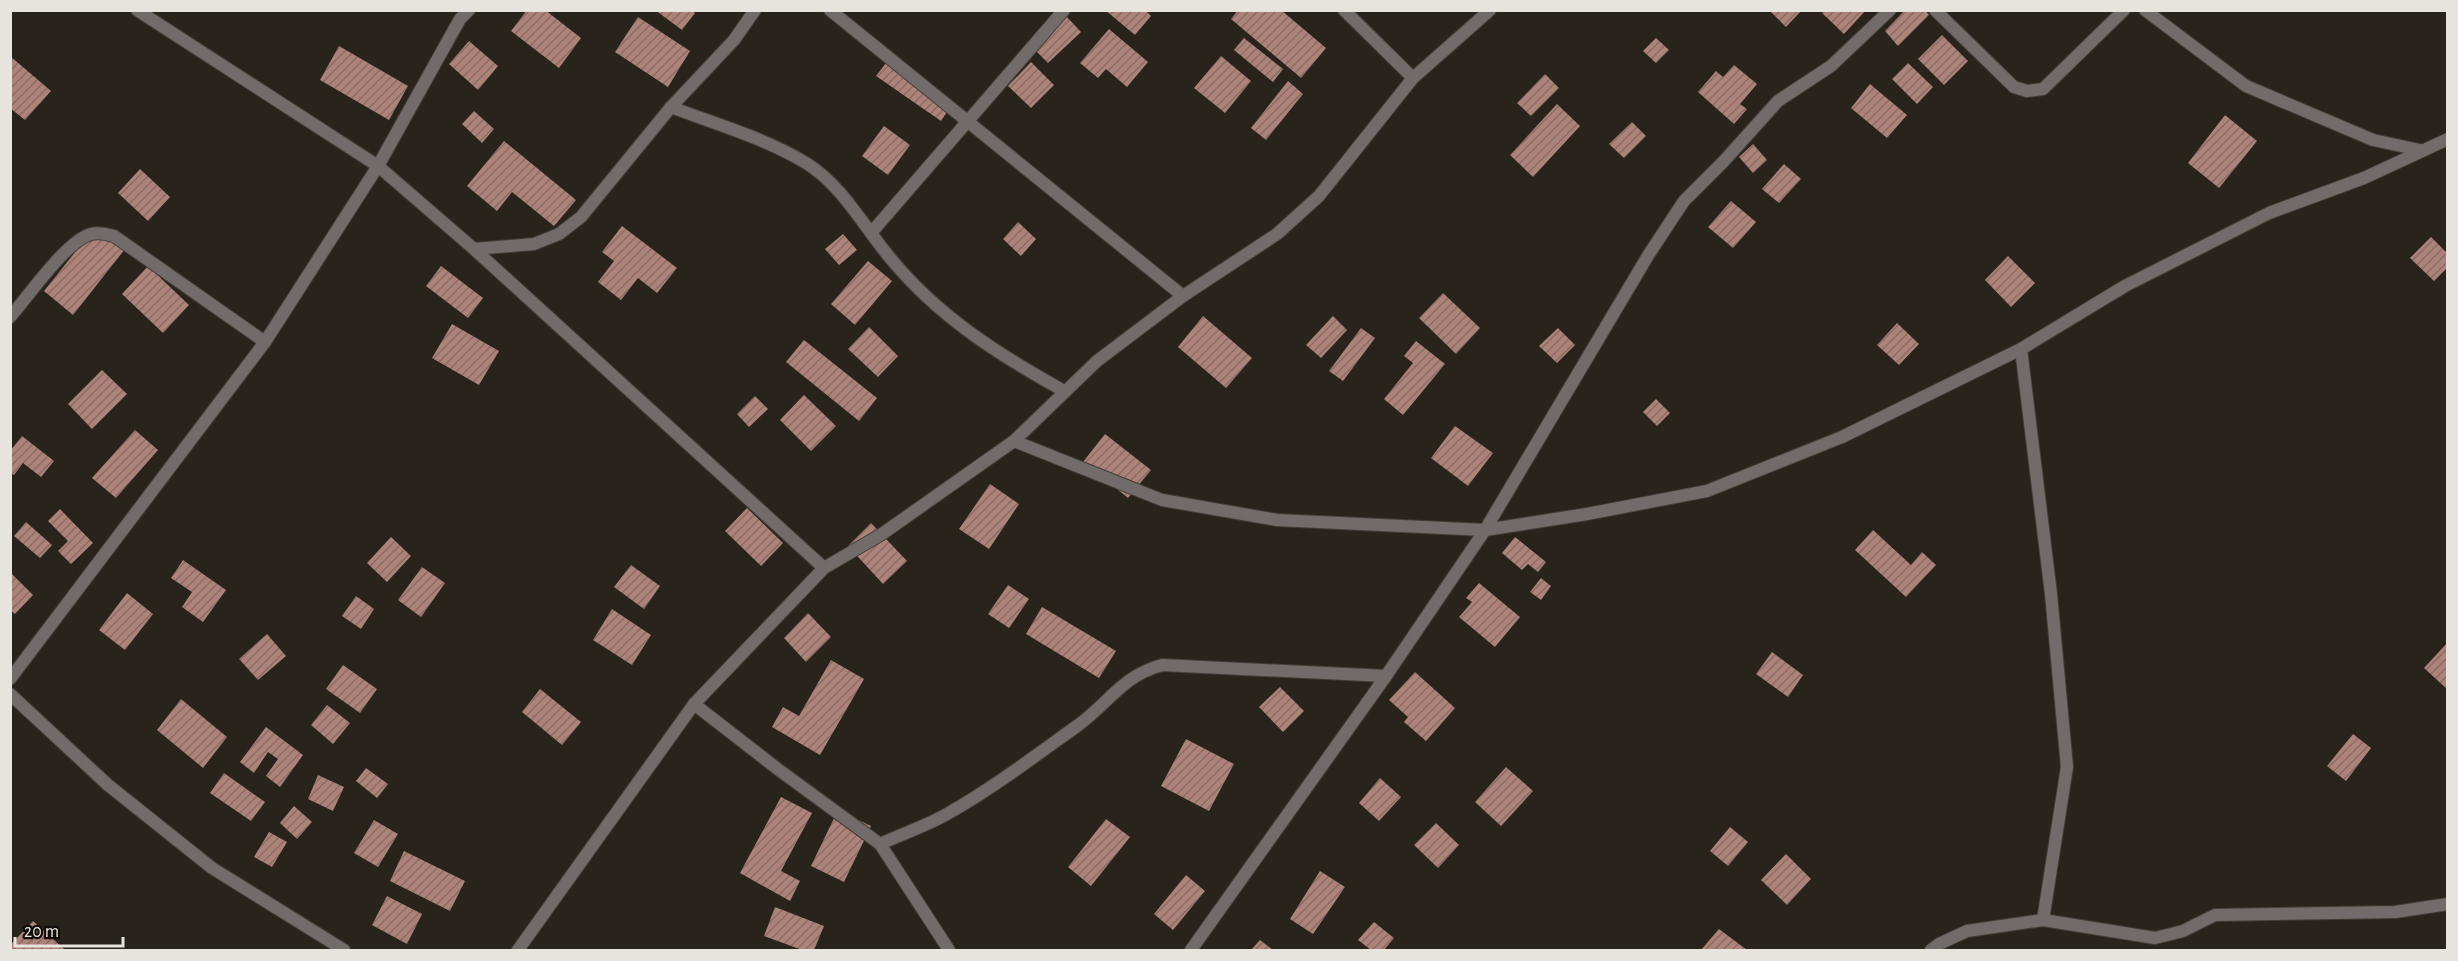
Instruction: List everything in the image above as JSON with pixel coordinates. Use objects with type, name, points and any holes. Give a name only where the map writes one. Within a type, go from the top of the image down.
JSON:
[{"type":"street","points":[[138,10],[378,166],[474,249],[824,568]]},
{"type":"street","points":[[10,679],[265,342],[378,166],[460,19],[469,10]]},
{"type":"street","points":[[474,249],[534,244],[559,234],[581,217],[671,107],[734,40],[755,10]]},
{"type":"street","points":[[830,10],[1183,296]]},
{"type":"street","points":[[871,233],[1064,10]]},
{"type":"street","points":[[1344,10],[1413,78]]},
{"type":"street","points":[[518,951],[694,704],[824,568],[882,534],[1014,441],[1097,361],[1183,296],[1277,234],[1319,196],[1413,78],[1490,10]]},
{"type":"street","points":[[1191,951],[1386,676],[1485,530],[1649,254],[1683,201],[1724,161],[1778,101],[1831,66],[1890,10]]},
{"type":"street","points":[[1935,10],[2014,87],[2027,91],[2043,89],[2124,10]]},
{"type":"street","points":[[2145,10],[2246,86],[2373,140],[2420,150]]},
{"type":"street","points":[[671,107],[764,143],[807,164],[827,180],[890,259],[970,335],[1013,363],[1064,391]]},
{"type":"street","points":[[1014,441],[1161,500],[1277,520],[1485,530],[1587,514],[1707,491],[1842,437],[2021,349],[2125,286],[2269,213],[2364,178],[2420,150],[2448,139]]},
{"type":"street","points":[[10,317],[59,258],[89,234],[100,233],[114,236],[265,342]]},
{"type":"street","points":[[2021,349],[2051,594],[2067,767],[2043,920]]},
{"type":"street","points":[[880,844],[946,814],[1019,767],[1094,714],[1130,679],[1144,670],[1162,665],[1386,676]]},
{"type":"street","points":[[10,694],[108,785],[212,868],[344,951]]},
{"type":"street","points":[[694,704],[778,770],[880,844],[950,951]]},
{"type":"street","points":[[1931,951],[1939,944],[1967,931],[2043,920],[2155,938],[2183,931],[2214,915],[2395,912],[2448,904]]},
{"type":"building","points":[[527,10],[545,10],[581,38],[559,68],[511,31]]},
{"type":"building","points":[[655,10],[691,10],[695,13],[682,30]]},
{"type":"building","points":[[1105,10],[1145,10],[1151,16],[1135,35]]},
{"type":"building","points":[[1238,10],[1281,10],[1326,48],[1301,78],[1231,19]]},
{"type":"building","points":[[1769,10],[1802,10],[1786,27]]},
{"type":"building","points":[[1825,10],[1866,10],[1844,34],[1822,13]]},
{"type":"building","points":[[1905,10],[1925,10],[1929,15],[1898,46],[1885,31]]},
{"type":"building","points":[[1066,16],[1081,32],[1048,63],[1033,48]]},
{"type":"building","points":[[638,17],[690,51],[668,87],[615,52]]},
{"type":"building","points":[[1109,29],[1148,62],[1127,87],[1106,69],[1098,78],[1080,63]]},
{"type":"building","points":[[1942,35],[1968,61],[1944,85],[1918,59]]},
{"type":"building","points":[[1244,38],[1283,69],[1273,82],[1234,50]]},
{"type":"building","points":[[1656,38],[1669,50],[1656,63],[1643,51]]},
{"type":"building","points":[[469,41],[498,66],[478,90],[449,64]]},
{"type":"building","points":[[339,46],[408,86],[389,120],[320,80]]},
{"type":"building","points":[[10,56],[51,91],[25,120],[10,108]]},
{"type":"building","points":[[1221,56],[1251,81],[1225,113],[1194,88]]},
{"type":"building","points":[[889,59],[953,103],[941,121],[876,76]]},
{"type":"building","points":[[1031,62],[1054,85],[1031,108],[1008,86]]},
{"type":"building","points":[[1908,63],[1933,87],[1917,104],[1892,79]]},
{"type":"building","points":[[1734,65],[1757,84],[1740,104],[1747,109],[1734,124],[1698,92],[1716,71],[1723,77]]},
{"type":"building","points":[[1545,74],[1559,88],[1531,116],[1517,103]]},
{"type":"building","points":[[1288,81],[1303,94],[1266,140],[1251,128]]},
{"type":"building","points":[[1870,84],[1907,115],[1887,138],[1851,108]]},
{"type":"building","points":[[1557,104],[1580,126],[1533,177],[1510,155]]},
{"type":"building","points":[[474,111],[494,129],[482,143],[462,124]]},
{"type":"building","points":[[2225,115],[2257,141],[2219,188],[2188,163]]},
{"type":"building","points":[[1632,122],[1646,136],[1624,158],[1609,144]]},
{"type":"building","points":[[884,126],[910,145],[888,175],[862,156]]},
{"type":"building","points":[[504,141],[576,200],[554,226],[512,192],[497,211],[467,186]]},
{"type":"building","points":[[1753,144],[1767,160],[1753,173],[1739,157]]},
{"type":"building","points":[[1784,164],[1801,179],[1779,203],[1762,189]]},
{"type":"building","points":[[140,169],[170,197],[148,221],[118,193]]},
{"type":"building","points":[[1731,201],[1756,222],[1733,248],[1708,227]]},
{"type":"building","points":[[1018,222],[1036,239],[1021,256],[1003,239]]},
{"type":"building","points":[[96,226],[125,249],[73,315],[44,291]]},
{"type":"building","points":[[622,226],[677,268],[657,293],[638,278],[621,300],[598,282],[614,261],[602,252]]},
{"type":"building","points":[[843,234],[857,250],[839,265],[825,249]]},
{"type":"building","points":[[2431,237],[2448,254],[2448,267],[2434,281],[2410,258]]},
{"type":"building","points":[[2008,256],[2035,283],[2011,307],[1985,280]]},
{"type":"building","points":[[868,261],[892,281],[855,325],[831,304]]},
{"type":"building","points":[[148,266],[189,305],[163,333],[122,294]]},
{"type":"building","points":[[441,266],[483,298],[468,318],[426,286]]},
{"type":"building","points":[[1443,293],[1480,328],[1456,354],[1419,318]]},
{"type":"building","points":[[1203,316],[1252,358],[1226,388],[1178,347]]},
{"type":"building","points":[[1333,316],[1347,330],[1321,358],[1306,345]]},
{"type":"building","points":[[1897,323],[1919,344],[1899,365],[1877,345]]},
{"type":"building","points":[[452,324],[499,351],[479,385],[432,358]]},
{"type":"building","points":[[869,327],[898,356],[878,377],[848,349]]},
{"type":"building","points":[[1361,328],[1375,338],[1343,381],[1329,371]]},
{"type":"building","points":[[1558,328],[1575,345],[1557,363],[1539,346]]},
{"type":"building","points":[[804,340],[877,398],[859,421],[786,362]]},
{"type":"building","points":[[1416,341],[1445,364],[1403,415],[1384,399],[1413,363],[1404,356]]},
{"type":"building","points":[[102,370],[127,394],[92,429],[68,404]]},
{"type":"building","points":[[804,395],[836,426],[811,451],[780,420]]},
{"type":"building","points":[[755,396],[768,409],[749,427],[737,414]]},
{"type":"building","points":[[1656,399],[1670,413],[1657,426],[1643,412]]},
{"type":"building","points":[[1455,426],[1493,453],[1468,486],[1431,458]]},
{"type":"building","points":[[135,430],[158,450],[116,498],[92,478]]},
{"type":"building","points":[[1105,434],[1151,470],[1128,498],[1083,462]]},
{"type":"building","points":[[22,436],[54,461],[41,477],[23,463],[14,475],[10,473],[10,451]]},
{"type":"building","points":[[990,484],[1019,504],[989,549],[959,529]]},
{"type":"building","points":[[747,508],[783,543],[761,566],[725,531]]},
{"type":"building","points":[[60,509],[93,543],[71,564],[58,551],[68,541],[48,521]]},
{"type":"building","points":[[26,522],[52,545],[40,558],[14,536]]},
{"type":"building","points":[[871,523],[907,561],[883,584],[848,546]]},
{"type":"building","points":[[1873,530],[1911,565],[1922,552],[1936,565],[1906,597],[1855,550]]},
{"type":"building","points":[[391,537],[411,556],[387,582],[367,563]]},
{"type":"building","points":[[1515,537],[1546,562],[1538,572],[1528,564],[1522,570],[1502,553]]},
{"type":"building","points":[[183,560],[226,590],[203,622],[182,607],[192,592],[171,578]]},
{"type":"building","points":[[631,565],[660,586],[644,609],[614,587]]},
{"type":"building","points":[[422,567],[445,583],[421,617],[398,600]]},
{"type":"building","points":[[10,572],[33,595],[15,614],[10,610]]},
{"type":"building","points":[[1541,578],[1551,586],[1541,600],[1530,592]]},
{"type":"building","points":[[1479,583],[1520,617],[1495,647],[1459,617],[1472,602],[1466,598]]},
{"type":"building","points":[[1008,585],[1029,599],[1009,628],[988,614]]},
{"type":"building","points":[[127,593],[153,614],[125,650],[99,630]]},
{"type":"building","points":[[356,596],[374,609],[361,629],[342,616]]},
{"type":"building","points":[[1042,607],[1116,651],[1099,678],[1026,634]]},
{"type":"building","points":[[612,609],[651,635],[632,665],[593,640]]},
{"type":"building","points":[[808,613],[831,637],[806,662],[784,638]]},
{"type":"building","points":[[267,634],[286,656],[258,680],[239,659]]},
{"type":"building","points":[[2448,642],[2448,690],[2424,668]]},
{"type":"building","points":[[1772,652],[1803,675],[1788,697],[1756,674]]},
{"type":"building","points":[[831,660],[864,679],[820,755],[772,727],[783,707],[799,716]]},
{"type":"building","points":[[343,665],[377,689],[360,713],[326,689]]},
{"type":"building","points":[[1415,672],[1455,708],[1426,741],[1404,722],[1408,717],[1389,700]]},
{"type":"building","points":[[1280,687],[1304,711],[1283,732],[1259,707]]},
{"type":"building","points":[[540,689],[581,722],[562,745],[522,712]]},
{"type":"building","points":[[181,699],[227,737],[203,768],[157,730]]},
{"type":"building","points":[[327,705],[350,723],[333,744],[311,725]]},
{"type":"building","points":[[266,727],[303,755],[280,787],[266,776],[278,759],[268,752],[254,773],[240,762]]},
{"type":"building","points":[[2353,734],[2371,748],[2346,781],[2327,766]]},
{"type":"building","points":[[1186,739],[1234,764],[1209,811],[1161,786]]},
{"type":"building","points":[[1506,767],[1533,791],[1501,826],[1475,802]]},
{"type":"building","points":[[366,768],[388,784],[377,798],[356,781]]},
{"type":"building","points":[[224,773],[265,802],[251,821],[210,793]]},
{"type":"building","points":[[318,775],[344,787],[333,811],[308,799]]},
{"type":"building","points":[[1380,778],[1401,797],[1379,821],[1359,803]]},
{"type":"building","points":[[781,797],[812,813],[781,871],[800,881],[790,901],[740,873]]},
{"type":"building","points":[[294,806],[312,822],[297,839],[280,823]]},
{"type":"building","points":[[838,810],[871,826],[844,882],[811,866]]},
{"type":"building","points":[[1106,819],[1130,837],[1091,886],[1068,867]]},
{"type":"building","points":[[374,820],[398,834],[378,867],[354,853]]},
{"type":"building","points":[[1436,823],[1459,845],[1438,868],[1414,845]]},
{"type":"building","points":[[1730,827],[1748,842],[1728,866],[1710,851]]},
{"type":"building","points":[[269,832],[287,842],[272,867],[254,857]]},
{"type":"building","points":[[404,851],[465,881],[450,911],[390,881]]},
{"type":"building","points":[[1786,854],[1811,879],[1787,905],[1761,880]]},
{"type":"building","points":[[1320,871],[1345,887],[1313,934],[1290,919]]},
{"type":"building","points":[[1186,875],[1205,891],[1173,930],[1154,914]]},
{"type":"building","points":[[387,896],[422,914],[407,944],[372,925]]},
{"type":"building","points":[[775,907],[824,926],[814,950],[802,950],[764,936]]},
{"type":"building","points":[[33,921],[64,949],[10,950],[10,945]]},
{"type":"building","points":[[1374,922],[1394,938],[1384,950],[1371,950],[1358,940]]},
{"type":"building","points":[[1719,929],[1747,950],[1701,950]]},
{"type":"building","points":[[1260,940],[1273,950],[1251,950]]}]
